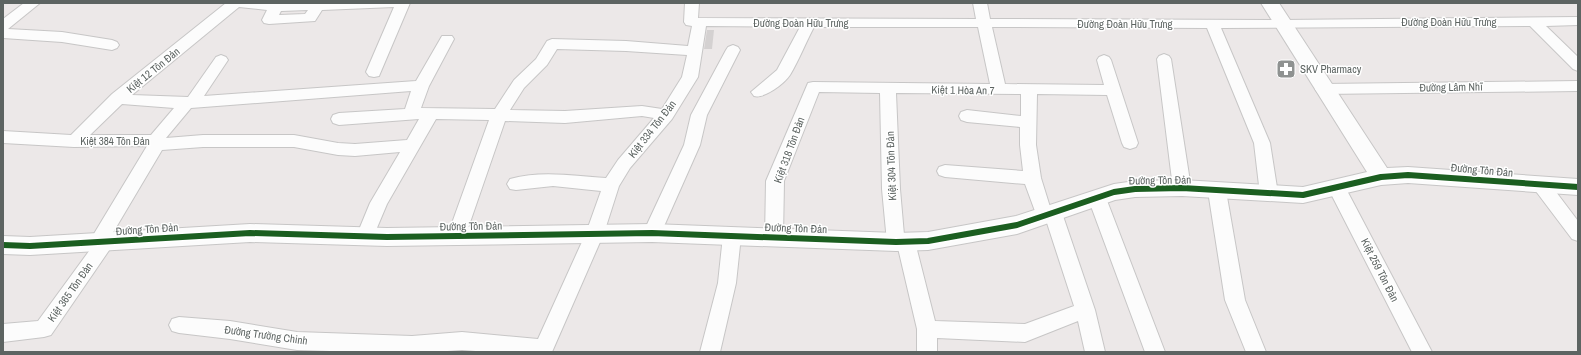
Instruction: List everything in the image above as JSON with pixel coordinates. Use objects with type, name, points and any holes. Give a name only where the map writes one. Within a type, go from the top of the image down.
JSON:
[{"type":"street","points":[[3,26],[33,3]]},
{"type":"street","name":"Kiệt 12 Tôn Đản","points":[[74,141],[118,98],[235,3]]},
{"type":"street","points":[[241,3],[268,5],[269,20],[311,17],[403,3]]},
{"type":"street","points":[[374,72],[403,3]]},
{"type":"street","points":[[692,3],[691,22],[700,22]]},
{"type":"street","points":[[980,3],[999,90]]},
{"type":"street","points":[[1270,3],[1323,89],[1381,177]]},
{"type":"street","name":"Đường Đoàn Hữu Trưng","points":[[700,22],[1283,24],[1578,21]]},
{"type":"street","name":"Kiệt 334 Tôn Đản","points":[[543,350],[595,233],[611,185],[624,164],[666,115],[690,77],[700,22]]},
{"type":"street","points":[[1534,22],[1578,66]]},
{"type":"street","points":[[759,92],[784,73],[809,23]]},
{"type":"street","points":[[1212,24],[1262,143],[1269,194]]},
{"type":"street","points":[[3,34],[62,37],[112,45]]},
{"type":"street","points":[[410,114],[421,86],[447,39]]},
{"type":"street","points":[[456,237],[499,114],[519,84],[542,62],[552,44],[626,46],[662,50],[695,51]]},
{"type":"street","points":[[652,234],[692,145],[699,115],[733,50]]},
{"type":"street","name":"Đường Tôn Đản","points":[[1164,59],[1182,188]]},
{"type":"street","points":[[157,143],[222,60]]},
{"type":"street","points":[[1104,60],[1130,143]]},
{"type":"street","points":[[118,98],[146,103],[189,103],[384,87],[421,86]]},
{"type":"street","name":"Đường Lâm Nhĩ","points":[[1323,89],[1578,86]]},
{"type":"street","name":"Kiệt 1 Hòa An 7","points":[[813,88],[1114,90]]},
{"type":"street","name":"Kiệt 318 Tôn Đản","points":[[774,238],[775,181],[813,88]]},
{"type":"street","name":"Kiệt 304 Tôn Đản","points":[[888,89],[891,189],[901,242],[927,329],[927,352]]},
{"type":"street","points":[[1030,90],[1028,145],[1032,178],[1049,215],[1084,310],[1095,352]]},
{"type":"street","points":[[339,119],[431,113],[499,114],[565,118],[642,111],[666,115]]},
{"type":"street","points":[[364,237],[379,203],[431,113]]},
{"type":"street","points":[[967,116],[1029,122]]},
{"type":"street","name":"Kiệt 384 Tôn Đản","points":[[3,137],[74,141],[157,143],[102,242]]},
{"type":"street","points":[[157,143],[203,141],[294,141],[338,149],[355,150],[412,146]]},
{"type":"street","points":[[945,171],[1032,178]]},
{"type":"street","name":"Đường Tôn Đản","points":[[3,245],[30,246],[225,234],[456,237],[595,233],[901,242],[951,238],[986,232],[1049,215],[1114,192],[1135,189],[1182,188],[1303,195],[1395,175],[1431,176],[1578,187]]},
{"type":"street","points":[[516,184],[553,180],[611,185]]},
{"type":"street","points":[[1541,185],[1578,234]]},
{"type":"street","name":"Kiệt 259 Tôn Đản","points":[[1337,188],[1422,352]]},
{"type":"street","points":[[1217,191],[1235,300],[1256,352]]},
{"type":"street","points":[[1097,198],[1155,352]]},
{"type":"street","points":[[710,352],[726,290],[732,236]]},
{"type":"street","name":"Kiệt 365 Tôn Đản","points":[[3,333],[44,329],[102,242]]},
{"type":"street","points":[[927,329],[1025,333],[1084,310]]},
{"type":"street","name":"Đường Trường Chinh","points":[[179,325],[230,330],[296,341],[412,345],[431,348],[462,341],[543,350]]},
{"type":"building","points":[[707,30],[714,30],[712,49],[704,49]]},
{"type":"cycle path","points":[[3,245],[30,246],[250,233],[387,237],[652,233],[896,242],[928,241],[1017,225],[1114,192],[1135,189],[1182,188],[1303,195],[1381,177],[1408,175],[1578,187]]},
{"type":"place","name":"SKV Pharmacy","points":[[1286,69]]}]
